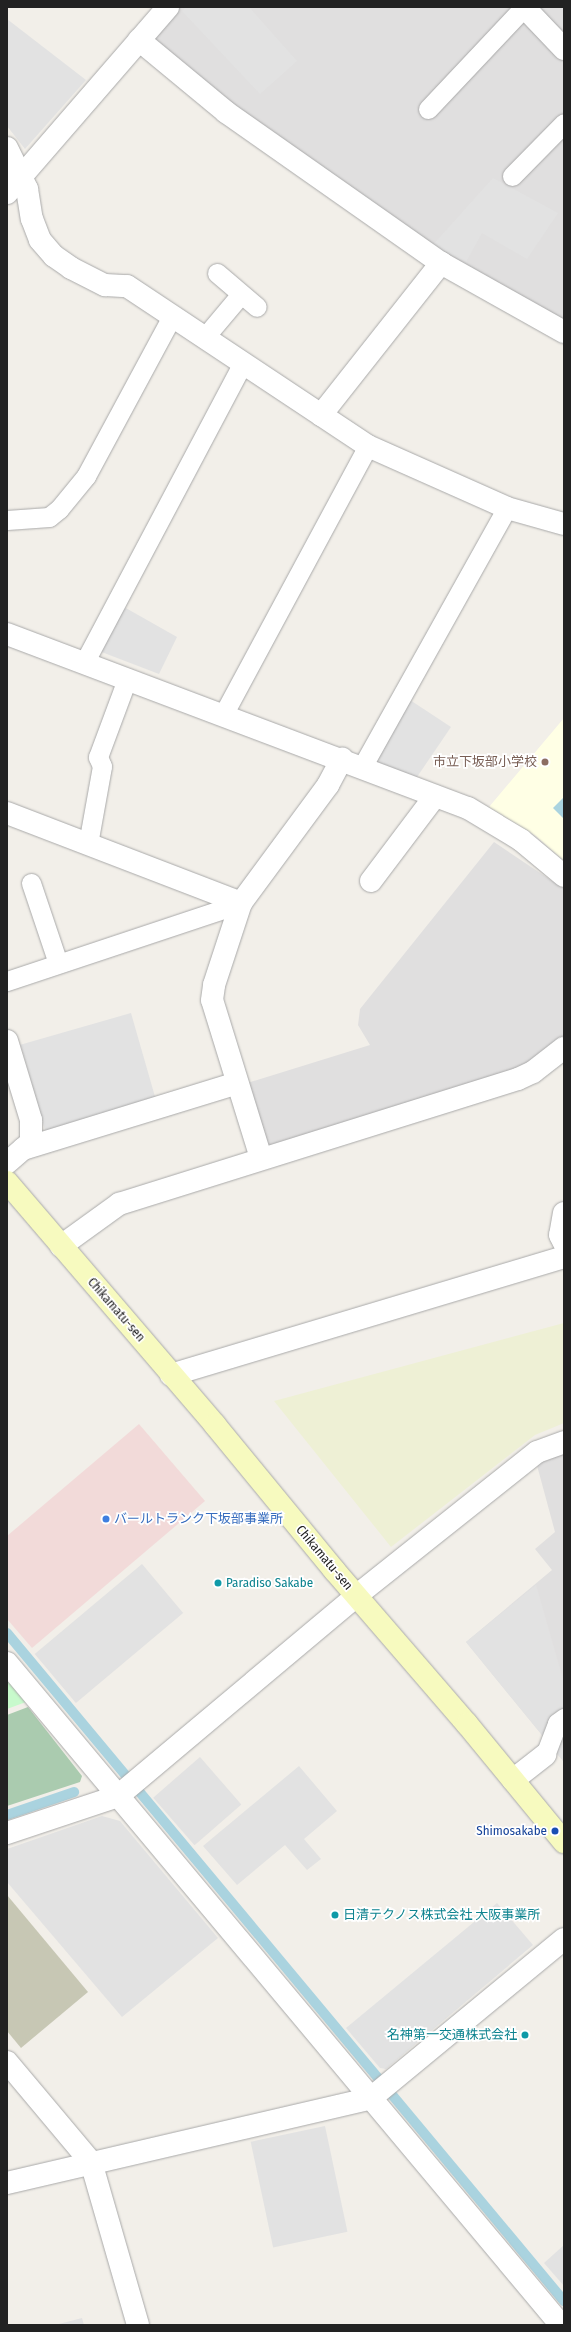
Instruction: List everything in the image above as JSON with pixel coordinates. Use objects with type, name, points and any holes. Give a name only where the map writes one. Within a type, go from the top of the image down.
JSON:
[{"type":"street","points":[[14,185],[168,7]]},
{"type":"street","points":[[524,7],[564,49]]},
{"type":"street","points":[[139,40],[226,112],[441,263],[564,332]]},
{"type":"street","points":[[7,148],[14,185]]},
{"type":"street","points":[[7,159],[14,185]]},
{"type":"street","points":[[14,185],[27,189],[32,219],[40,240],[54,256],[105,285],[127,286],[368,446],[507,508],[564,524]]},
{"type":"street","points":[[321,415],[441,263]]},
{"type":"street","points":[[7,634],[342,759],[468,808],[521,840],[564,876]]},
{"type":"street","points":[[261,1158],[212,1000],[214,985],[241,903],[328,785],[342,759]]},
{"type":"street","points":[[371,881],[435,796]]},
{"type":"street","points":[[7,812],[241,903]]},
{"type":"street","points":[[7,1041],[31,1120],[31,1142],[15,1156]]},
{"type":"street","points":[[61,1246],[119,1204],[261,1158],[518,1079],[533,1072],[564,1048]]},
{"type":"street","points":[[15,1156],[237,1083]]},
{"type":"street","name":"Chikamatu-sen","points":[[7,1182],[564,1842]]},
{"type":"street","points":[[564,1213],[560,1234],[564,1243]]},
{"type":"street","points":[[171,1375],[564,1257]]},
{"type":"street","points":[[7,1833],[118,1796],[356,1596],[536,1452],[564,1442]]},
{"type":"street","points":[[7,1663],[561,2325]]},
{"type":"street","points":[[513,1780],[545,1755]]},
{"type":"street","points":[[7,2183],[91,2162],[371,2098],[564,1939]]},
{"type":"street","points":[[7,2062],[91,2162],[138,2325]]},
{"type":"lane","points":[[428,109],[524,7]]},
{"type":"lane","points":[[512,176],[564,123]]},
{"type":"lane","points":[[217,273],[257,307]]},
{"type":"lane","points":[[204,338],[242,294]]},
{"type":"lane","points":[[7,520],[49,517],[81,482],[172,316]]},
{"type":"lane","points":[[84,662],[243,363]]},
{"type":"lane","points":[[223,715],[368,446]]},
{"type":"lane","points":[[362,767],[507,508]]},
{"type":"lane","points":[[88,844],[102,766],[98,757],[127,679]]},
{"type":"lane","points":[[31,883],[58,963]]},
{"type":"lane","points":[[7,981],[241,903]]},
{"type":"lane","points":[[545,1755],[557,1723],[564,1718]]},
{"type":"shaded area","points":[[168,7],[564,7],[564,332],[441,263],[139,40]]},
{"type":"shaded area","points":[[186,7],[249,7],[297,61],[260,94],[182,11]]},
{"type":"shaded area","points":[[7,19],[86,80],[25,149],[7,126]]},
{"type":"shaded area","points":[[493,178],[558,213],[527,259],[482,233],[466,262],[432,246]]},
{"type":"shaded area","points":[[124,607],[177,637],[159,674],[99,651]]},
{"type":"shaded area","points":[[410,700],[451,727],[417,777],[375,762]]},
{"type":"shaded area","name":"市立下坂部小学校","points":[[564,718],[564,861],[536,836],[489,807]]},
{"type":"shaded area","points":[[494,842],[564,889],[564,1039],[519,1074],[262,1154],[241,1085],[370,1045],[358,1025],[360,1009]]},
{"type":"shaded area","points":[[131,1013],[156,1100],[46,1132],[20,1045]]},
{"type":"shaded area","points":[[564,1323],[564,1423],[535,1435],[391,1547],[274,1401]]},
{"type":"shaded area","name":"バールトランク下坂部事業所","points":[[139,1424],[205,1501],[32,1648],[7,1619],[7,1536]]},
{"type":"shaded area","points":[[564,1450],[564,1762],[466,1642],[552,1570],[535,1549],[555,1532],[535,1458]]},
{"type":"shaded area","points":[[142,1564],[183,1613],[76,1703],[35,1654]]},
{"type":"shaded area","points":[[536,1585],[564,1683],[564,1762],[466,1642]]},
{"type":"shaded area","points":[[28,1707],[82,1776],[80,1782],[7,1806],[7,1715]]},
{"type":"shaded area","points":[[200,1757],[241,1805],[195,1845],[153,1798]]},
{"type":"shaded area","points":[[299,1766],[337,1811],[304,1839],[321,1859],[307,1870],[285,1845],[237,1885],[203,1846]]},
{"type":"shaded area","points":[[102,1816],[120,1821],[218,1938],[122,2017],[7,1882],[7,1849]]},
{"type":"shaded area","points":[[7,1895],[88,1992],[21,2048],[7,2031]]},
{"type":"shaded area","points":[[497,1903],[533,1945],[386,2069],[380,2068],[346,2028]]},
{"type":"shaded area","points":[[325,2126],[347,2232],[273,2247],[251,2142]]},
{"type":"shaded area","points":[[564,2245],[564,2286],[544,2263]]},
{"type":"shaded area","points":[[82,2318],[84,2325],[55,2325]]},
{"type":"green space","points":[[7,1680],[26,1702],[7,1709]]},
{"type":"water","points":[[564,797],[564,819],[553,808]]},
{"type":"waterway","points":[[7,1633],[564,2301]]},
{"type":"waterway","points":[[7,1815],[74,1792]]},
{"type":"place","name":"市立下坂部小学校","points":[[545,762]]},
{"type":"place","name":"バールトランク下坂部事業所","points":[[106,1519]]},
{"type":"place","name":"Paradiso Sakabe","points":[[218,1583]]},
{"type":"place","name":"Shimosakabe","points":[[555,1831]]},
{"type":"place","name":"日清テクノス株式会社 大阪事業所","points":[[335,1915]]},
{"type":"place","name":"名神第一交通株式会社","points":[[525,2035]]}]
